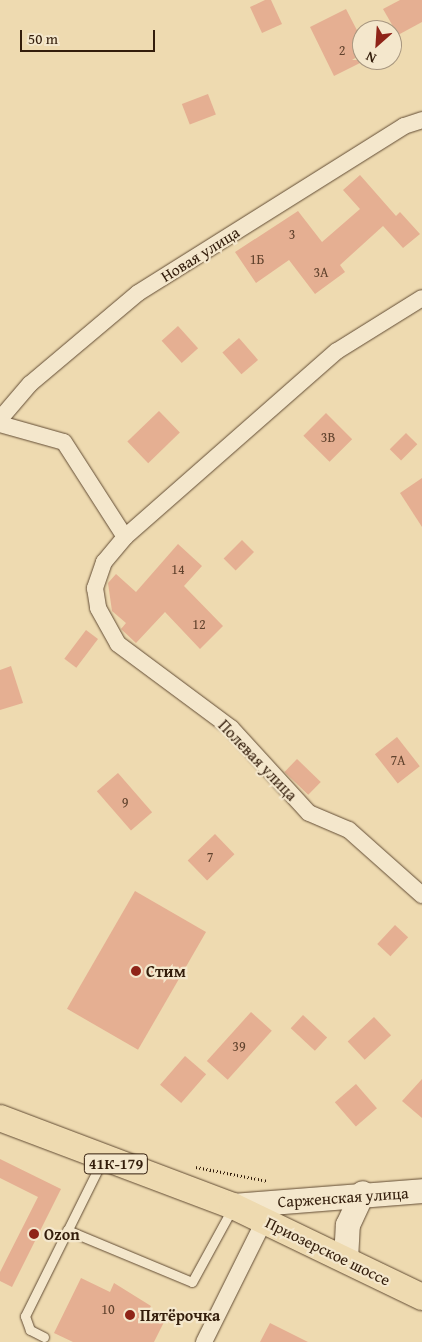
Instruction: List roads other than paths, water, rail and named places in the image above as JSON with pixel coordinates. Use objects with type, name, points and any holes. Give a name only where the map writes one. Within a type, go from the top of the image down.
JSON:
[{"type":"main road","name":"41К-179","points":[[0,1118],[233,1206]]},
{"type":"main road","name":"Сарженская улица","points":[[233,1206],[363,1193],[422,1191]]},
{"type":"main road","points":[[346,1260],[348,1225],[363,1193]]},
{"type":"main road","name":"Приозерское шоссе","points":[[233,1206],[422,1296]]},
{"type":"street","name":"Новая улица","points":[[0,418],[30,384],[138,293],[404,126],[422,120]]},
{"type":"street","name":"Полевая улица","points":[[422,298],[337,351],[125,537],[104,562],[95,588],[98,608],[118,644],[231,728],[309,813],[349,830],[422,894]]},
{"type":"street","points":[[0,424],[64,442],[125,537]]},
{"type":"street","points":[[204,1342],[264,1221]]},
{"type":"lane","points":[[44,1337],[30,1330],[25,1316],[103,1158]]},
{"type":"lane","points":[[67,1230],[192,1282],[233,1206]]},
{"type":"place","name":"Стим","points":[[136,971]]},
{"type":"place","name":"Ozon","points":[[34,1234]]},
{"type":"place","name":"Пятёрочка","points":[[130,1315]]}]
